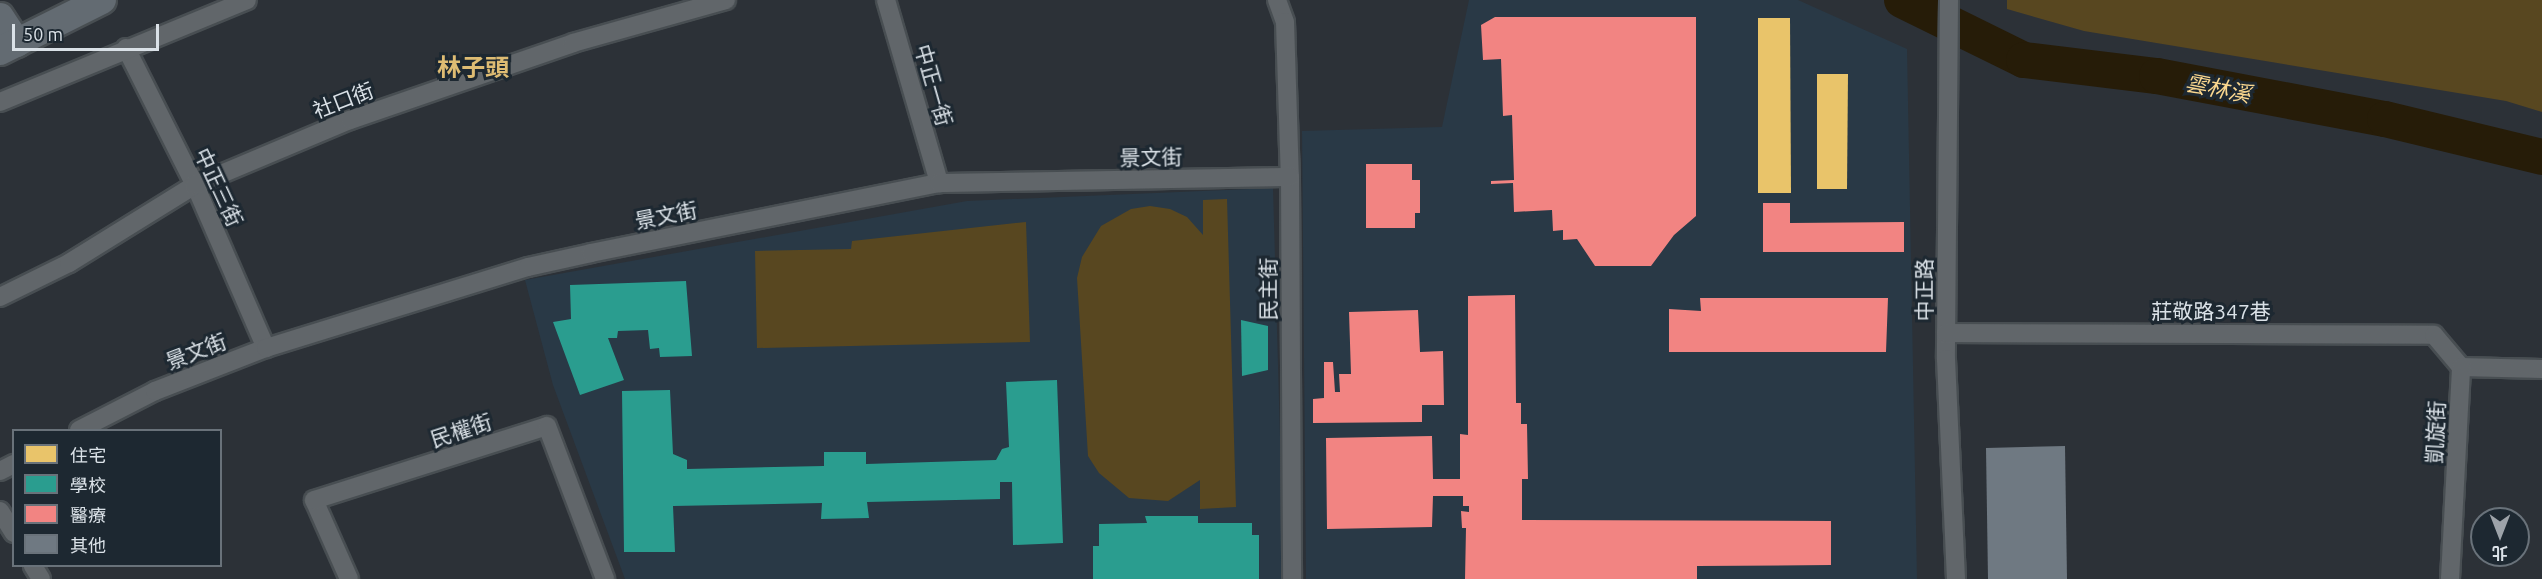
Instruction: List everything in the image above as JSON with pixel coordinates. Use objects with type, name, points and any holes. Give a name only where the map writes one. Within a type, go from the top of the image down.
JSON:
[{"type":"main road","points":[[0,2],[4,0]]},
{"type":"main road","points":[[0,17],[9,47],[102,0]]},
{"type":"street","points":[[0,102],[126,48],[248,0]]},
{"type":"street","name":"社口街","points":[[0,297],[69,263],[195,185],[350,120],[573,43],[726,0]]},
{"type":"street","name":"中正一街","points":[[886,0],[939,183]]},
{"type":"street","name":"民主街","points":[[1277,0],[1285,22],[1290,177],[1292,579]]},
{"type":"street","name":"中正路","points":[[1949,0],[1946,333],[1956,579]]},
{"type":"street","name":"中正三街","points":[[126,48],[195,185],[266,348]]},
{"type":"street","name":"景文街","points":[[81,429],[155,391],[266,348],[528,267],[939,183],[1290,177]]},
{"type":"street","name":"莊敬路347巷","points":[[1946,333],[2434,335],[2462,367]]},
{"type":"street","points":[[2462,367],[2542,369]]},
{"type":"street","name":"凱旋街","points":[[2450,579],[2462,367]]},
{"type":"street","name":"民權街","points":[[349,579],[314,500],[547,426],[605,579]]},
{"type":"street","points":[[0,511],[12,530]]},
{"type":"shaded area","points":[[1469,0],[1798,0],[1907,49],[1917,579],[1306,579],[1302,131],[1442,127]]},
{"type":"shaded area","points":[[2007,0],[2542,0],[2542,112],[2506,101],[2084,31],[2007,9]]},
{"type":"shaded area","points":[[1273,188],[1284,579],[625,579],[553,385],[525,280],[967,201]]},
{"type":"shaded area","points":[[1227,199],[1236,507],[1200,509],[1200,480],[1168,501],[1129,498],[1099,473],[1088,456],[1077,278],[1082,257],[1101,226],[1131,209],[1150,206],[1170,209],[1187,217],[1203,235],[1203,200]]},
{"type":"shaded area","points":[[1026,222],[1030,342],[757,348],[755,251],[851,249],[852,241]]},
{"type":"building: 住宅","points":[[1758,18],[1790,18],[1791,193],[1758,193]]},
{"type":"building: 住宅","points":[[1817,74],[1848,74],[1847,189],[1817,189]]},
{"type":"building: 學校","points":[[686,281],[692,356],[660,357],[659,348],[650,349],[648,330],[618,331],[617,338],[608,338],[624,380],[580,395],[553,322],[571,319],[570,285]]},
{"type":"building: 學校","points":[[1241,320],[1268,326],[1268,370],[1242,376]]},
{"type":"building: 學校","points":[[1057,380],[1063,543],[1013,545],[1012,482],[1000,482],[1000,499],[867,502],[869,518],[821,519],[822,503],[673,506],[675,552],[624,552],[622,391],[670,390],[673,454],[687,460],[687,469],[824,466],[824,452],[866,452],[866,464],[996,460],[1002,449],[1009,447],[1006,382]]},
{"type":"building: 學校","points":[[1145,516],[1198,516],[1198,523],[1252,523],[1252,535],[1259,535],[1259,579],[1093,579],[1093,546],[1099,546],[1099,524],[1147,523]]},
{"type":"building: 醫療","points":[[1495,17],[1696,17],[1696,216],[1674,235],[1651,266],[1595,266],[1577,239],[1563,240],[1563,230],[1553,231],[1552,210],[1514,212],[1513,183],[1491,184],[1491,181],[1514,180],[1512,115],[1503,116],[1501,59],[1483,60],[1481,25]]},
{"type":"building: 醫療","points":[[1366,164],[1412,164],[1412,180],[1420,180],[1420,213],[1415,213],[1415,228],[1366,228]]},
{"type":"building: 醫療","points":[[1763,203],[1790,203],[1790,223],[1904,222],[1904,252],[1763,252]]},
{"type":"building: 醫療","points":[[1515,295],[1516,403],[1521,403],[1521,424],[1527,424],[1528,479],[1522,479],[1522,520],[1831,521],[1831,565],[1697,566],[1697,579],[1465,579],[1466,528],[1462,528],[1461,511],[1469,512],[1469,506],[1463,506],[1463,496],[1433,496],[1432,527],[1327,529],[1326,438],[1432,436],[1433,479],[1460,479],[1460,434],[1468,435],[1468,296]]},
{"type":"building: 醫療","points":[[1700,298],[1888,298],[1886,352],[1669,352],[1669,309],[1701,311]]},
{"type":"building: 醫療","points":[[1418,310],[1420,352],[1443,351],[1444,405],[1422,405],[1422,422],[1313,423],[1313,399],[1324,398],[1324,362],[1333,362],[1335,392],[1340,392],[1339,374],[1351,374],[1349,312]]},
{"type":"building: 其他","points":[[2065,446],[2067,579],[1988,579],[1986,448]]},
{"type":"waterway","name":"雲林溪","points":[[1902,0],[2024,60],[2157,76],[2385,119],[2542,157]]},
{"type":"district","name":"林子頭","points":[[473,68]]}]
